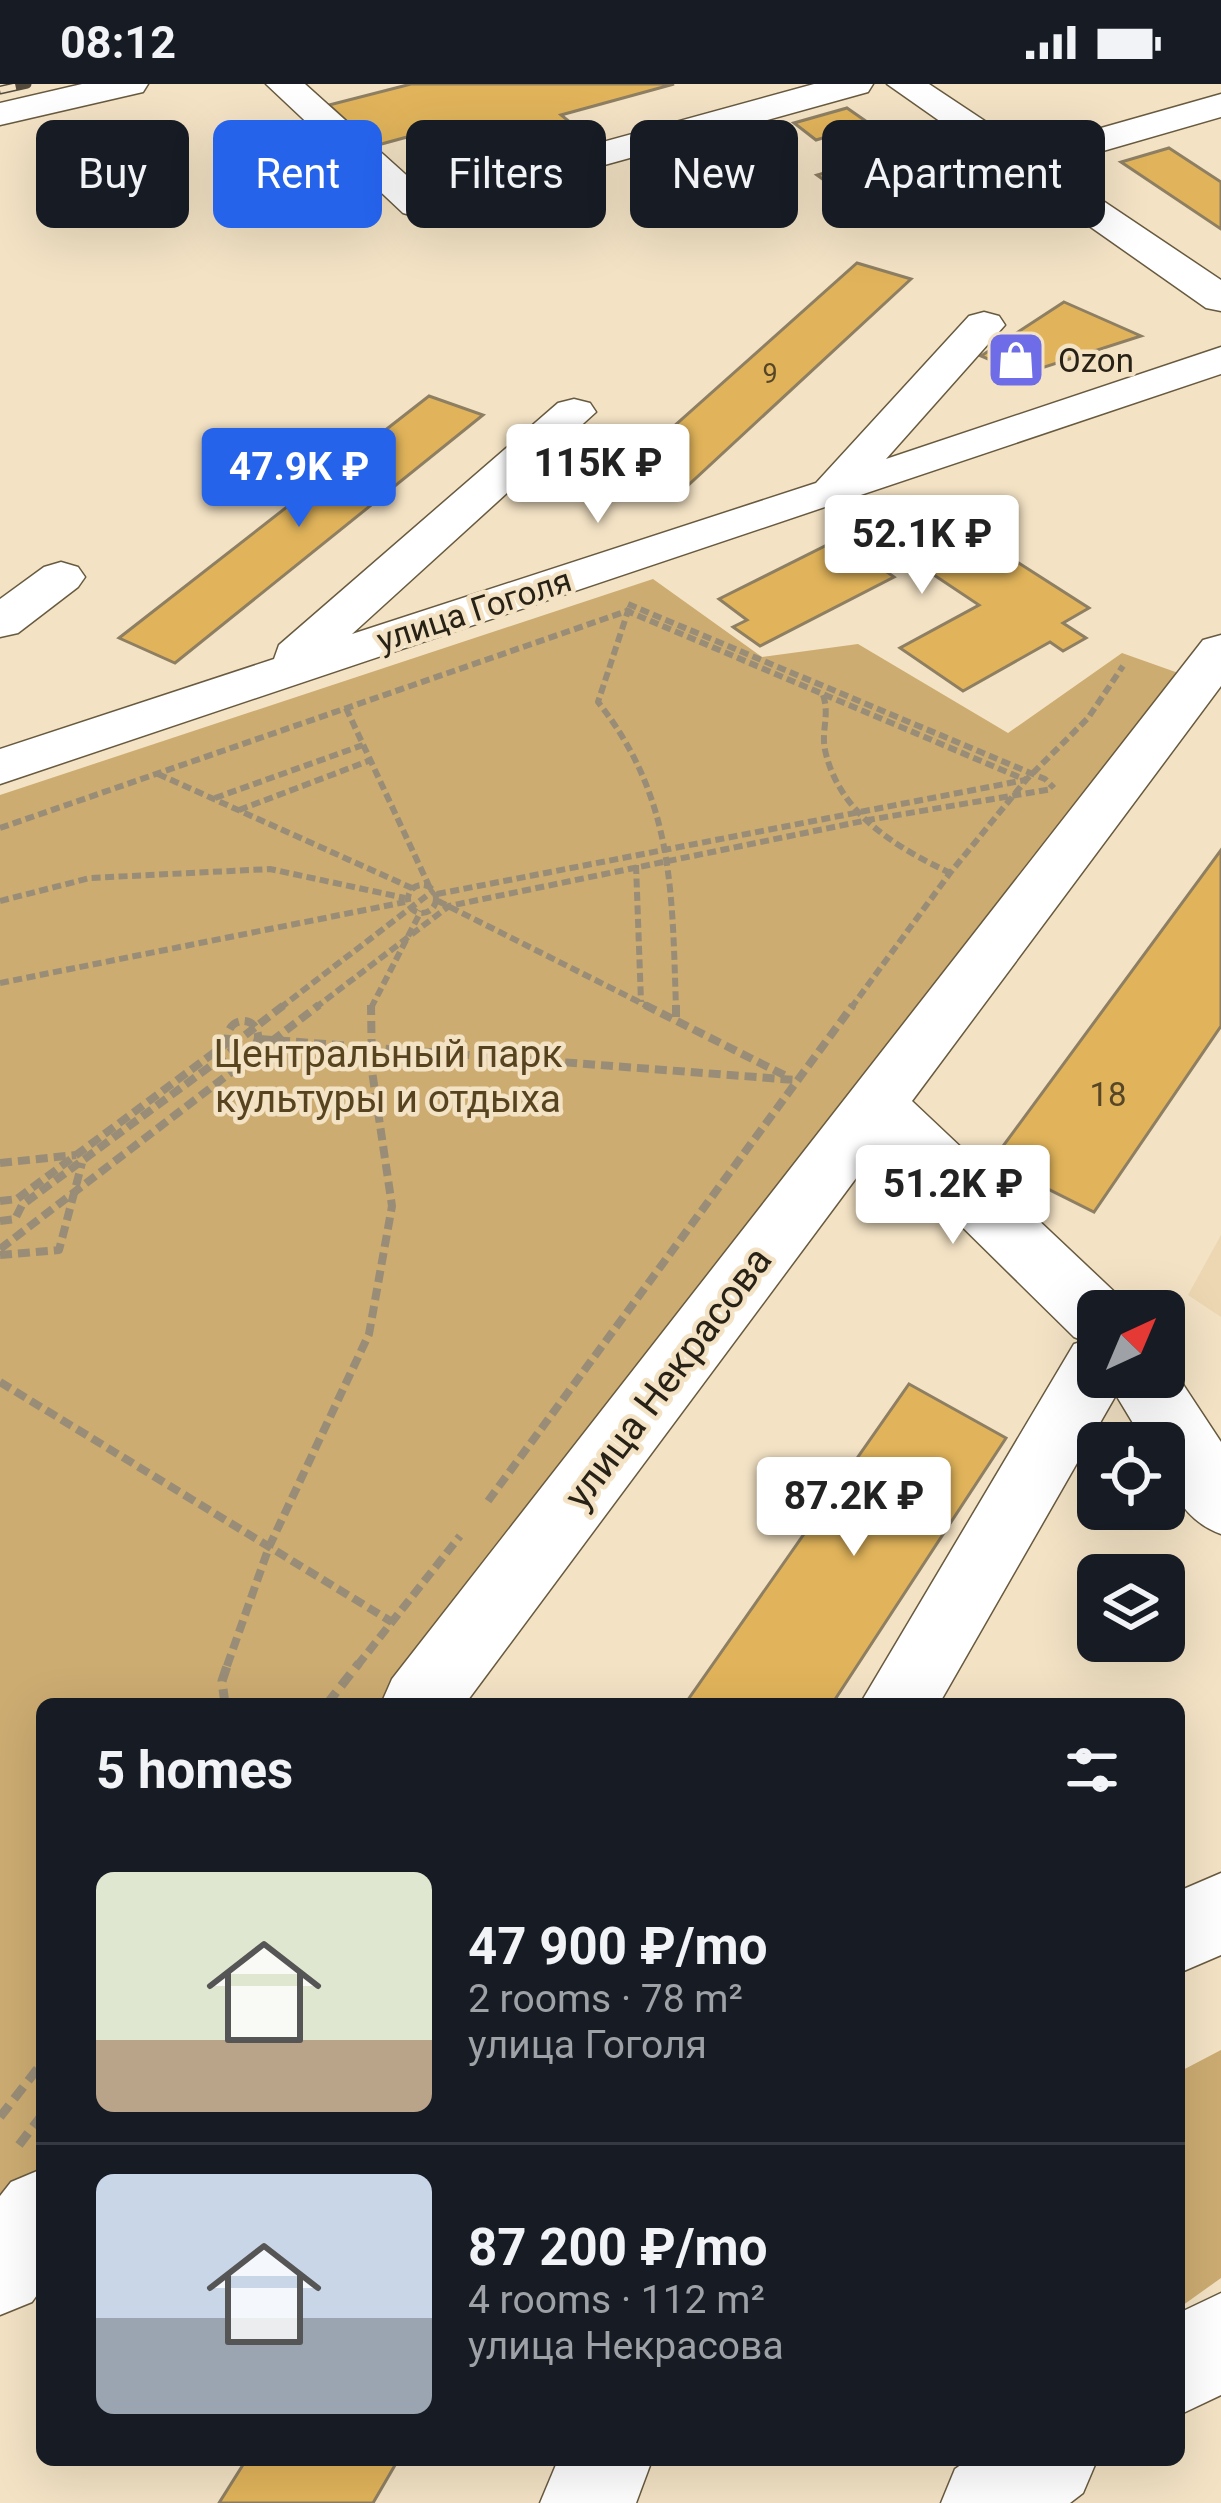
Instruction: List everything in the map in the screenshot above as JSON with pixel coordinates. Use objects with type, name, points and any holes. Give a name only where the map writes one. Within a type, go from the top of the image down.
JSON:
[{"type":"street","points":[[0,114],[130,84]]},
{"type":"street","points":[[284,84],[418,205],[855,84]]},
{"type":"street","points":[[905,84],[958,120]]},
{"type":"street","points":[[1105,139],[1221,105]]},
{"type":"street","points":[[1164,122],[1202,146]]},
{"type":"street","points":[[1105,220],[1221,299]]},
{"type":"street","points":[[829,494],[984,325]]},
{"type":"street","name":"улица Гоголя","points":[[0,767],[1221,360]]},
{"type":"street","points":[[277,675],[574,412]]},
{"type":"street","points":[[0,622],[61,578]]},
{"type":"street","name":"улица Некрасова","points":[[424,1698],[1221,651]]},
{"type":"street","points":[[877,1105],[1077,1298]]},
{"type":"street","points":[[902,1698],[1078,1398]]},
{"type":"street","points":[[1155,1398],[1216,1488]]},
{"type":"street","points":[[1185,1929],[1221,1914]]},
{"type":"street","points":[[0,2270],[36,2221]]},
{"type":"street","points":[[1185,2365],[1221,2339]]},
{"type":"street","points":[[589,2503],[603,2466]]},
{"type":"path","points":[[619,600],[1054,788]]},
{"type":"path","points":[[0,828],[627,611],[1029,777]]},
{"type":"path","points":[[627,611],[598,702],[628,733],[647,774],[669,849],[676,1019]]},
{"type":"path","points":[[483,1507],[950,873],[1029,777],[1088,718],[1123,666]]},
{"type":"path","points":[[822,694],[830,711],[824,720],[824,754],[860,812],[880,834],[950,873]]},
{"type":"path","points":[[346,708],[435,893],[449,906],[795,1080]]},
{"type":"path","points":[[214,799],[364,745]]},
{"type":"path","points":[[239,810],[371,760]]},
{"type":"path","points":[[157,773],[414,889],[435,893]]},
{"type":"path","points":[[0,1221],[15,1219],[22,1204],[80,1158],[410,905],[435,893],[1029,777]]},
{"type":"path","points":[[0,1252],[449,906],[868,820],[1054,788]]},
{"type":"path","points":[[1052,799],[1054,788]]},
{"type":"path","points":[[636,855],[641,1002]]},
{"type":"path","points":[[0,901],[90,878],[270,869],[410,905]]},
{"type":"path","points":[[223,1698],[222,1682],[268,1547],[369,1334],[392,1206],[371,1047],[371,1001],[404,941],[414,889]]},
{"type":"path","points":[[0,983],[410,905]]},
{"type":"path","points":[[230,1046],[225,1035],[230,1027],[241,1022],[257,1026]]},
{"type":"path","points":[[257,1026],[260,1039]]},
{"type":"path","points":[[230,1046],[247,1048],[260,1039],[278,1040],[795,1080]]},
{"type":"path","points":[[0,1252],[58,1250],[80,1158]]},
{"type":"path","points":[[0,1163],[80,1158]]},
{"type":"path","points":[[0,1201],[17,1199],[80,1158]]},
{"type":"path","points":[[0,1382],[392,1622]]},
{"type":"path","points":[[332,1698],[470,1523]]},
{"type":"path","points":[[0,2117],[36,2071]]},
{"type":"shaded area","points":[[1221,1235],[1221,1317],[1188,1295]]},
{"type":"green space","name":"Центральный парк культуры и отдыха","points":[[653,579],[762,657],[858,644],[1008,733],[1122,653],[1184,675],[401,1698],[36,1698],[36,2179],[0,2226],[0,795]]},
{"type":"green space","points":[[1221,2050],[1221,2278],[1185,2304],[1185,2069]]},
{"type":"building","points":[[411,84],[674,84],[561,115],[567,120],[406,120],[406,137],[382,144],[382,120],[345,120],[329,105]]},
{"type":"building","points":[[847,108],[864,120],[822,120],[822,138],[816,140],[798,122]]},
{"type":"building","points":[[1169,148],[1221,182],[1221,229],[1121,162]]},
{"type":"building","points":[[857,263],[911,279],[683,490],[626,469]]},
{"type":"building","points":[[1064,302],[1141,336],[1023,374],[981,356]]},
{"type":"building","points":[[429,396],[483,415],[175,663],[119,638]]},
{"type":"building","points":[[933,508],[1089,608],[1063,623],[1086,638],[1063,651],[1050,642],[963,691],[900,648],[979,605],[904,555],[880,567],[894,577],[760,646],[733,627],[747,620],[719,599],[839,539],[854,548]]},
{"type":"building","points":[[1221,850],[1221,1026],[1094,1212],[992,1161]]},
{"type":"building","points":[[909,1384],[1006,1438],[836,1698],[689,1698]]},
{"type":"building","points":[[242,2466],[395,2466],[373,2503],[219,2503]]},
{"type":"railway","points":[[0,90],[27,84]]},
{"type":"place","name":"Ozon","points":[[1016,360]]}]
